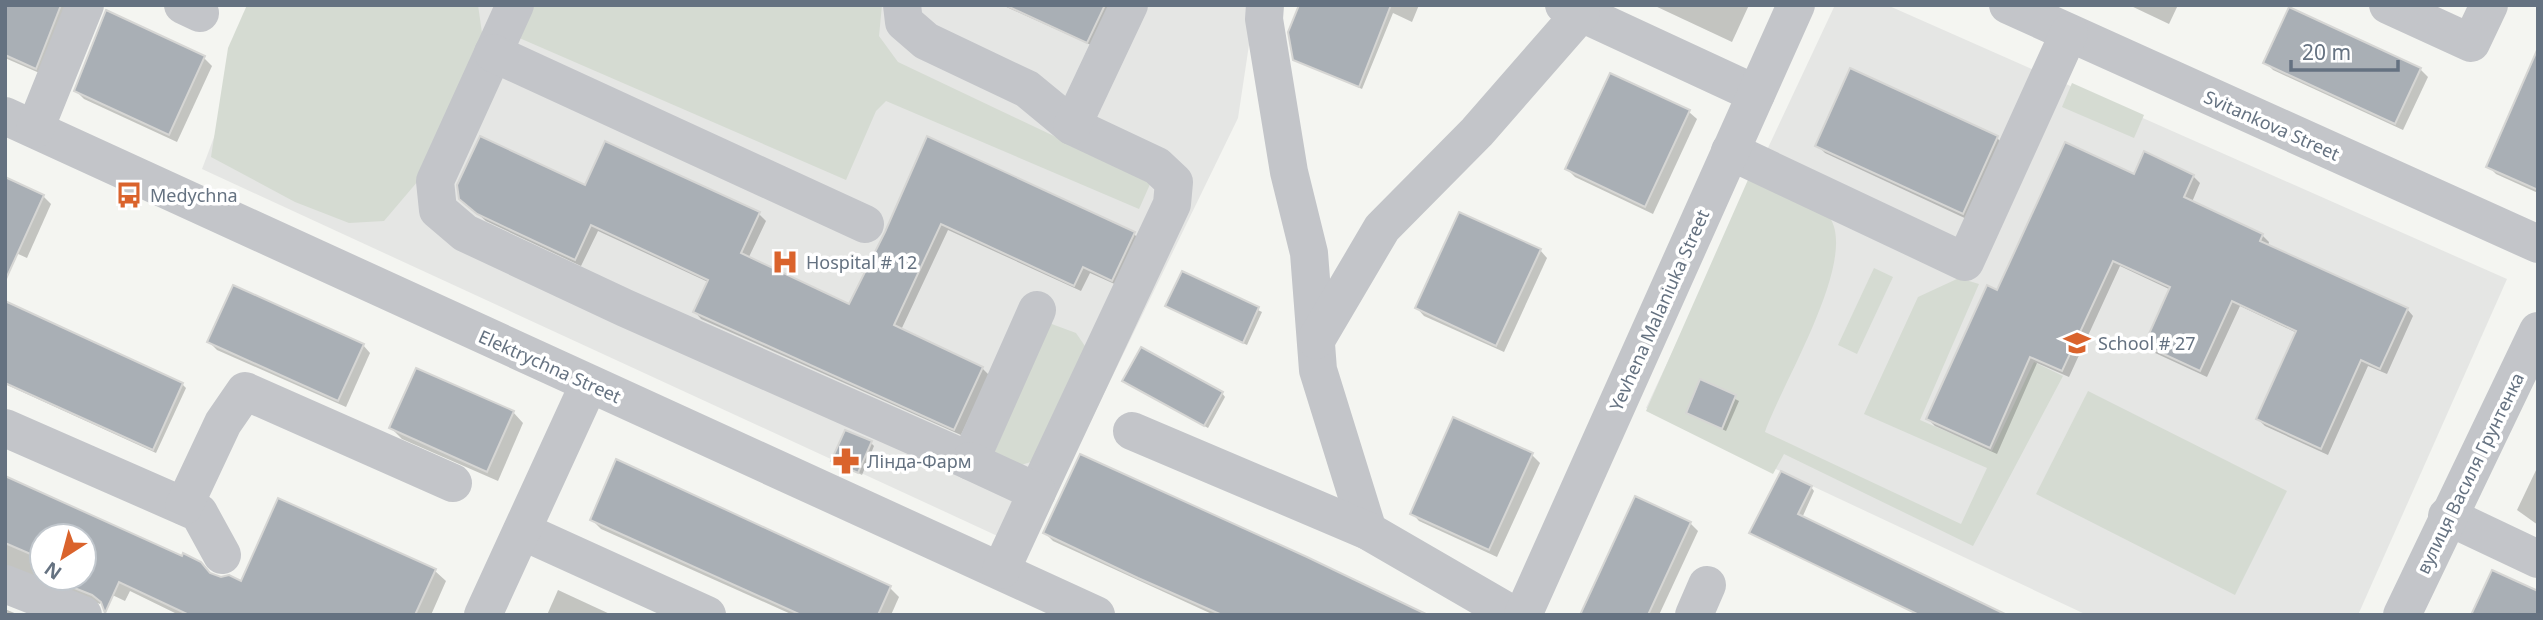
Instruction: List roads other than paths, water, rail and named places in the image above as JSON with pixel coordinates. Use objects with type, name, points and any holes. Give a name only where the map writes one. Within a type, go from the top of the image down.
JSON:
[{"type":"street","points":[[20,122],[85,5]]},
{"type":"street","points":[[515,5],[435,181],[438,211],[449,223],[625,308],[1037,492]]},
{"type":"street","points":[[902,5],[904,22],[926,41],[1027,89],[1072,126],[1157,166],[1174,182],[1175,193],[1001,570]]},
{"type":"street","points":[[1072,126],[1129,5]]},
{"type":"street","points":[[1265,5],[1264,19],[1289,172],[1309,253],[1318,370],[1367,531]]},
{"type":"street","name":"Yevhena Malaniuka Street","points":[[1523,615],[1796,5]]},
{"type":"street","name":"Svitankova Street","points":[[2008,5],[2538,244]]},
{"type":"street","points":[[2388,5],[2471,43],[2489,5]]},
{"type":"street","points":[[1316,340],[1382,228],[1477,132],[1573,9],[1756,94]]},
{"type":"street","points":[[1730,151],[1965,262],[2069,33]]},
{"type":"street","points":[[493,53],[865,224]]},
{"type":"street","name":"Elektrychna Street","points":[[20,122],[1096,615]]},
{"type":"street","points":[[970,461],[1037,310]]},
{"type":"street","name":"вулиця Василя Грунтенка","points":[[2402,615],[2538,331]]},
{"type":"street","points":[[483,615],[589,384]]},
{"type":"street","points":[[184,506],[223,423],[245,391],[453,483]]},
{"type":"street","points":[[5,428],[199,513],[222,555]]},
{"type":"street","points":[[1132,432],[1367,531],[1513,615]]},
{"type":"street","points":[[2448,516],[2538,559]]},
{"type":"street","points":[[522,531],[707,615]]},
{"type":"street","points":[[5,584],[83,615]]},
{"type":"place","name":"Medychna","points":[[129,195]]},
{"type":"place","name":"Hospital # 12","points":[[785,262]]},
{"type":"place","name":"School # 27","points":[[2077,343]]},
{"type":"place","name":"Лінда-Фарм","points":[[846,461]]}]
